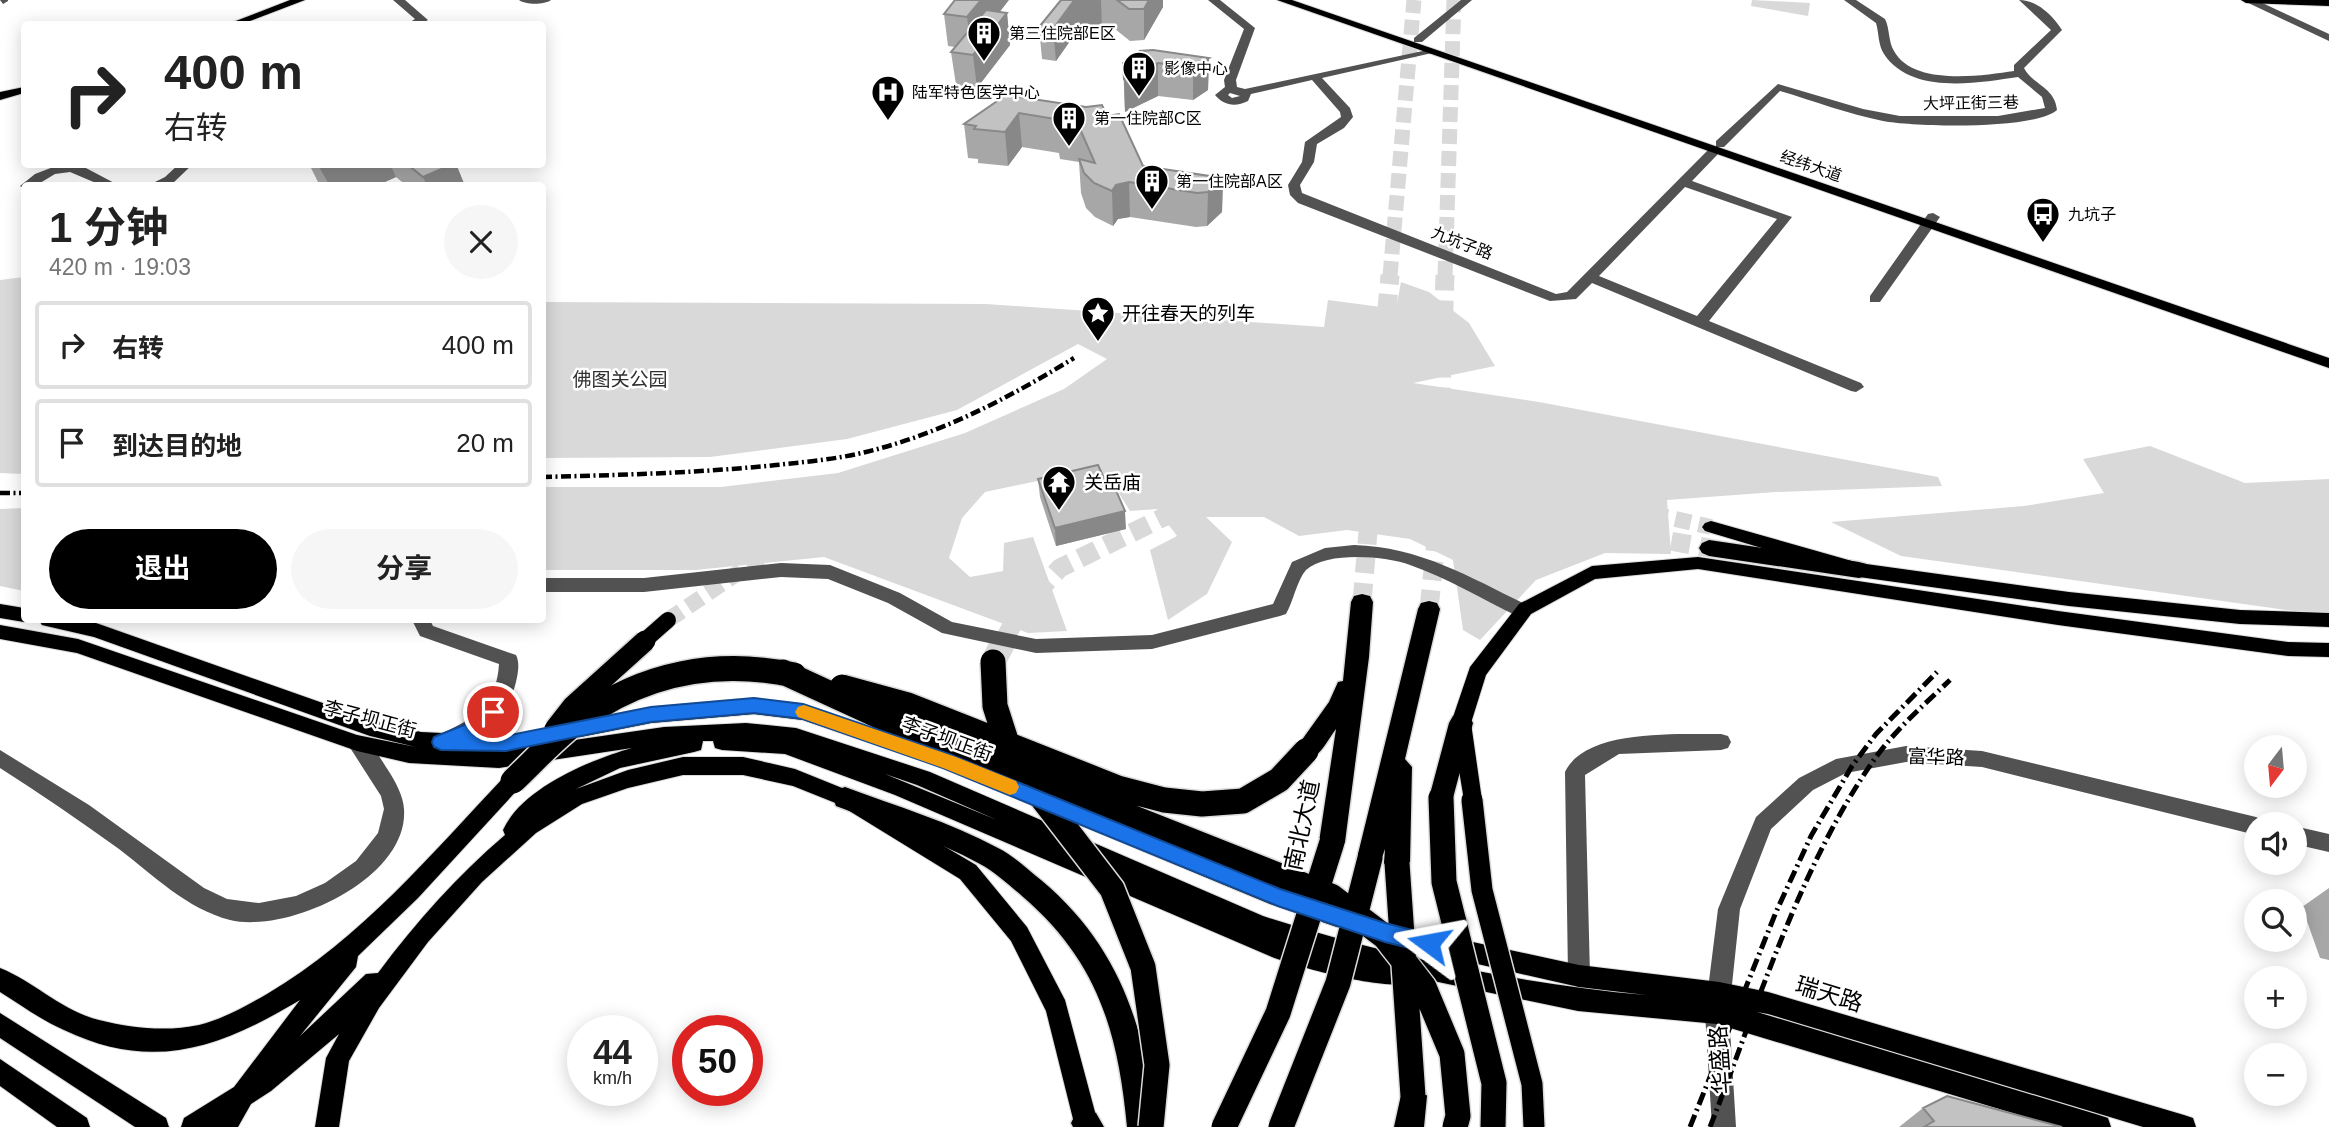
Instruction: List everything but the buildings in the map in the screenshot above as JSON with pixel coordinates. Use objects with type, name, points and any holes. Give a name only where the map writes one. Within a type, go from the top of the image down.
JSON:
[{"type":"highway","points":[[1710,537],[1859,569]]},
{"type":"highway","name":"南北大道","points":[[1224,1127],[1278,1013],[1332,842],[1358,657],[1362,602]]},
{"type":"highway","points":[[1280,1127],[1338,983],[1429,609]]},
{"type":"highway","points":[[513,781],[580,720],[637,686],[675,672],[732,665],[783,672],[908,705],[1118,788],[1164,800],[1202,804],[1243,801],[1279,780],[1306,751],[1339,707],[1358,657]]},
{"type":"highway","points":[[993,662],[995,706],[1012,759],[1112,890],[1143,968],[1157,1065],[1151,1127]]},
{"type":"highway","points":[[783,672],[896,724],[1331,896],[1385,937],[1424,987],[1452,1055],[1458,1116],[1455,1127]]},
{"type":"highway","points":[[1402,716],[1397,863],[1413,1096],[1409,1127]]},
{"type":"highway","points":[[1461,723],[1441,798],[1444,882],[1494,1083],[1493,1127]]},
{"type":"highway","points":[[845,798],[987,853],[1045,897],[1089,946],[1117,1004],[1138,1075],[1142,1127]]},
{"type":"main road","name":"经纬大道","points":[[1282,0],[1717,147]]},
{"type":"main road","name":"经纬大道","points":[[1299,0],[2329,363]]},
{"type":"main road","points":[[2247,0],[2329,3]]},
{"type":"main road","points":[[243,21],[305,2]]},
{"type":"main road","points":[[260,21],[305,2]]},
{"type":"main road","points":[[0,87],[21,82]]},
{"type":"main road","points":[[0,96],[21,90]]},
{"type":"main road","name":"经纬大道","points":[[1930,221],[2329,351]]},
{"type":"main road","points":[[1534,1127],[1531,1084],[1482,890],[1461,723],[1477,672],[1523,611],[1592,573],[1698,562],[2058,618],[2288,649],[2329,649]]},
{"type":"main road","points":[[1859,569],[2069,599],[2240,617],[2329,620]]},
{"type":"main road","points":[[0,611],[21,614]]},
{"type":"main road","points":[[226,1127],[233,1109],[288,1033],[368,934],[513,781],[573,706],[668,620]]},
{"type":"main road","name":"李子坝正街","points":[[62,623],[96,630],[370,728],[441,742],[506,744],[651,715],[741,707],[803,712],[949,762],[1278,897],[1385,933],[1451,948]]},
{"type":"main road","name":"李子坝正街","points":[[0,632],[78,646],[357,743],[409,755],[499,760],[664,735],[746,731],[796,736],[923,778],[1260,925],[1314,943],[1452,975]]},
{"type":"main road","points":[[193,1127],[273,1074],[334,1023],[420,935],[535,805],[578,775],[637,753],[712,741],[786,746],[902,789],[1280,950],[1325,964],[1374,973],[1452,975]]},
{"type":"main road","points":[[474,875],[529,827],[575,798],[628,779],[683,766],[743,766],[795,778],[845,798],[968,872],[1019,934],[1057,1009],[1087,1126]]},
{"type":"main road","points":[[0,979],[82,1027],[139,1040],[206,1035],[281,1002],[368,934]]},
{"type":"main road","points":[[327,1127],[338,1058],[371,1000],[420,935]]},
{"type":"main road","name":"瑞天路","points":[[1451,948],[1718,1003],[2099,1127]]},
{"type":"main road","name":"瑞天路","points":[[1452,975],[1578,1000],[1768,1003],[2184,1127]]},
{"type":"main road","points":[[0,1024],[157,1127]]},
{"type":"main road","points":[[0,1071],[78,1127]]},
{"type":"street","points":[[398,0],[424,20],[421,21]]},
{"type":"street","points":[[524,0],[546,0]]},
{"type":"street","points":[[1213,0],[1250,28],[1230,80],[1231,89],[1222,93],[1222,97],[1228,101],[1240,101],[1247,96],[1245,92],[1428,51]]},
{"type":"street","points":[[1418,40],[1467,0]]},
{"type":"street","points":[[1849,0],[1881,21],[1888,51],[1899,64],[1913,72],[1936,77],[1976,79],[2020,74]]},
{"type":"street","name":"大坪正街三巷","points":[[1778,87],[1896,119],[2023,119],[2045,115],[2051,110],[2050,99],[2044,91],[2020,74],[2018,67],[2057,30],[2024,0]]},
{"type":"street","points":[[2247,0],[2329,38]]},
{"type":"street","name":"九坑子路","points":[[1315,77],[1346,111],[1347,117],[1340,125],[1311,142],[1308,162],[1294,185],[1296,195],[1555,298],[1571,296],[1778,87]]},
{"type":"street","points":[[31,182],[41,174],[59,168]]},
{"type":"street","points":[[82,168],[107,182]]},
{"type":"street","points":[[164,182],[182,168]]},
{"type":"street","points":[[1682,182],[1785,217],[1700,322]]},
{"type":"street","points":[[1875,299],[1930,221]]},
{"type":"street","points":[[1590,277],[1856,387]]},
{"type":"street","points":[[546,585],[644,585],[781,570],[830,572],[894,598],[948,628],[1020,645],[1152,642],[1280,609],[1298,567],[1339,550],[1413,559],[1523,611]]},
{"type":"street","points":[[422,623],[426,631],[509,660],[509,683],[493,712],[471,730],[441,742]]},
{"type":"street","points":[[0,758],[110,831],[160,872],[215,903],[243,912],[300,905],[327,893],[368,864],[381,848],[394,819],[392,791],[357,743]]},
{"type":"street","points":[[1578,976],[1575,772],[1581,765],[1616,746],[1721,743]]},
{"type":"street","name":"富华路","points":[[1718,1003],[1729,909],[1763,823],[1806,783],[1843,765],[1906,754],[1982,759],[2244,823]]},
{"type":"street","points":[[2307,838],[2329,843]]},
{"type":"street","name":"华盛路","points":[[1718,1003],[1724,1127]]},
{"type":"green space","points":[[1752,0],[1810,3],[1808,16],[1751,6]]},
{"type":"green space","points":[[21,277],[21,474],[0,473],[0,280]]},
{"type":"green space","name":"佛图关公园","points":[[1401,282],[1429,292],[1469,323],[1495,366],[1413,383],[1539,402],[1938,477],[1942,486],[1776,492],[1667,500],[1671,554],[1605,553],[1536,580],[1480,640],[1463,630],[1453,560],[1410,539],[1347,530],[1299,536],[1264,517],[1206,517],[1232,542],[1207,594],[1168,620],[1150,550],[1177,536],[1157,509],[1130,511],[1107,474],[1061,476],[985,492],[962,518],[949,558],[970,577],[1003,571],[1004,543],[1033,537],[1067,631],[1028,633],[824,557],[696,570],[546,570],[546,487],[721,487],[838,473],[965,433],[1064,389],[1107,359],[1078,344],[957,410],[847,439],[710,457],[546,458],[546,302],[986,304],[1324,327],[1328,300],[1396,309]]},
{"type":"green space","points":[[2150,446],[2245,483],[2329,479],[2329,612],[2301,612],[1901,556],[1831,522],[2024,506],[2104,493],[2083,459]]},
{"type":"green space","points":[[21,508],[21,590],[0,586],[0,509]]},
{"type":"tunnel","points":[[1390,276],[1414,0]]},
{"type":"tunnel","points":[[1445,276],[1454,0]]},
{"type":"tunnel","points":[[1372,490],[1390,275]]},
{"type":"tunnel","points":[[1437,499],[1445,275]]},
{"type":"tunnel","points":[[668,620],[757,560],[842,511],[944,471],[1056,450],[1208,442],[1385,454],[1711,527]]},
{"type":"tunnel","points":[[1003,642],[1021,609],[1060,568],[1164,517],[1271,492],[1331,487],[1372,490]]},
{"type":"tunnel","points":[[1362,602],[1372,490]]},
{"type":"tunnel","points":[[1372,490],[1437,499]]},
{"type":"tunnel","points":[[1429,609],[1437,499]]},
{"type":"tunnel","points":[[1437,499],[1709,548]]},
{"type":"tunnel","points":[[993,662],[1004,641]]},
{"type":"railway","points":[[546,477],[747,468],[844,457],[894,444],[947,425],[1024,387],[1074,358]]},
{"type":"railway","points":[[0,493],[21,493]]},
{"type":"railway","points":[[1690,1127],[1776,912],[1811,836],[1852,766],[1876,734],[1937,672]]},
{"type":"railway","points":[[1710,1127],[1783,936],[1825,843],[1849,799],[1884,746],[1950,680]]},
{"type":"slow traffic","points":[[804,712],[949,762],[1010,787]]},
{"type":"place","name":"第三住院部E区","points":[[984,63]]},
{"type":"place","name":"影像中心","points":[[1139,98]]},
{"type":"place","name":"陆军特色医学中心","points":[[888,122]]},
{"type":"place","name":"第一住院部C区","points":[[1069,148]]},
{"type":"place","name":"第一住院部A区","points":[[1152,211]]},
{"type":"place","name":"九坑子","points":[[2043,244]]},
{"type":"place","name":"开往春天的列车","points":[[1098,343]]},
{"type":"place","name":"关岳庙","points":[[1059,512]]},
{"type":"route","points":[[493,712],[471,730],[441,742],[506,744],[651,715],[754,706],[803,712],[949,762],[1278,897],[1385,933],[1429,943]]}]
